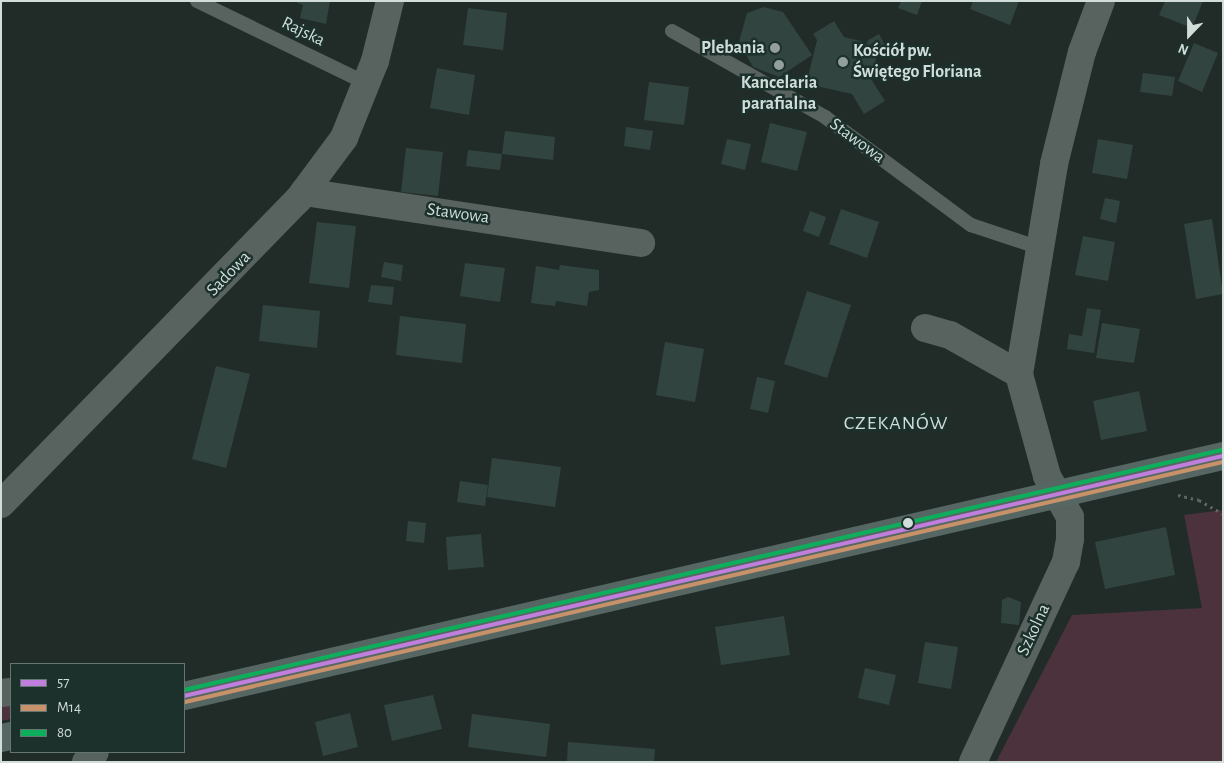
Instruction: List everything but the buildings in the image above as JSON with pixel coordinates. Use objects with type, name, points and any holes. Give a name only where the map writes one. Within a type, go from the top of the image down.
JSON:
[{"type":"main road","points":[[185,696],[1057,496],[1223,456]]},
{"type":"street","name":"Sadowa","points":[[1,504],[243,259],[304,192],[344,138],[366,83],[390,1]]},
{"type":"street","points":[[1057,496],[1037,446],[1019,374],[1040,248],[1064,127],[1082,52],[1102,1]]},
{"type":"street","name":"Stawowa","points":[[304,192],[641,243]]},
{"type":"street","points":[[925,328],[950,335],[1019,374]]},
{"type":"street","name":"Szkolna","points":[[973,762],[1066,562],[1070,517],[1057,496]]},
{"type":"lane","name":"Rajska","points":[[197,1],[366,83]]},
{"type":"lane","name":"Stawowa","points":[[672,31],[825,117],[971,224],[1040,248]]},
{"type":"path","points":[[1172,494],[1199,500],[1223,514]]},
{"type":"shaded area","points":[[1223,510],[1223,762],[996,762],[1072,615],[1202,608],[1184,515]]},
{"type":"shaded area","points":[[10,695],[10,719],[1,721],[1,696]]},
{"type":"transit line","name":"80","points":[[185,690],[1222,450]]},
{"type":"transit line","name":"57","points":[[185,696],[1223,456]]},
{"type":"transit line","name":"M14","points":[[185,702],[1223,462]]},
{"type":"place","name":"Plebania","points":[[775,48]]},
{"type":"place","name":"Kościół pw. Świętego Floriana","points":[[843,62]]},
{"type":"place","name":"Kancelaria parafialna","points":[[779,65]]},
{"type":"district","name":"CZEKANÓW","points":[[896,423]]}]
